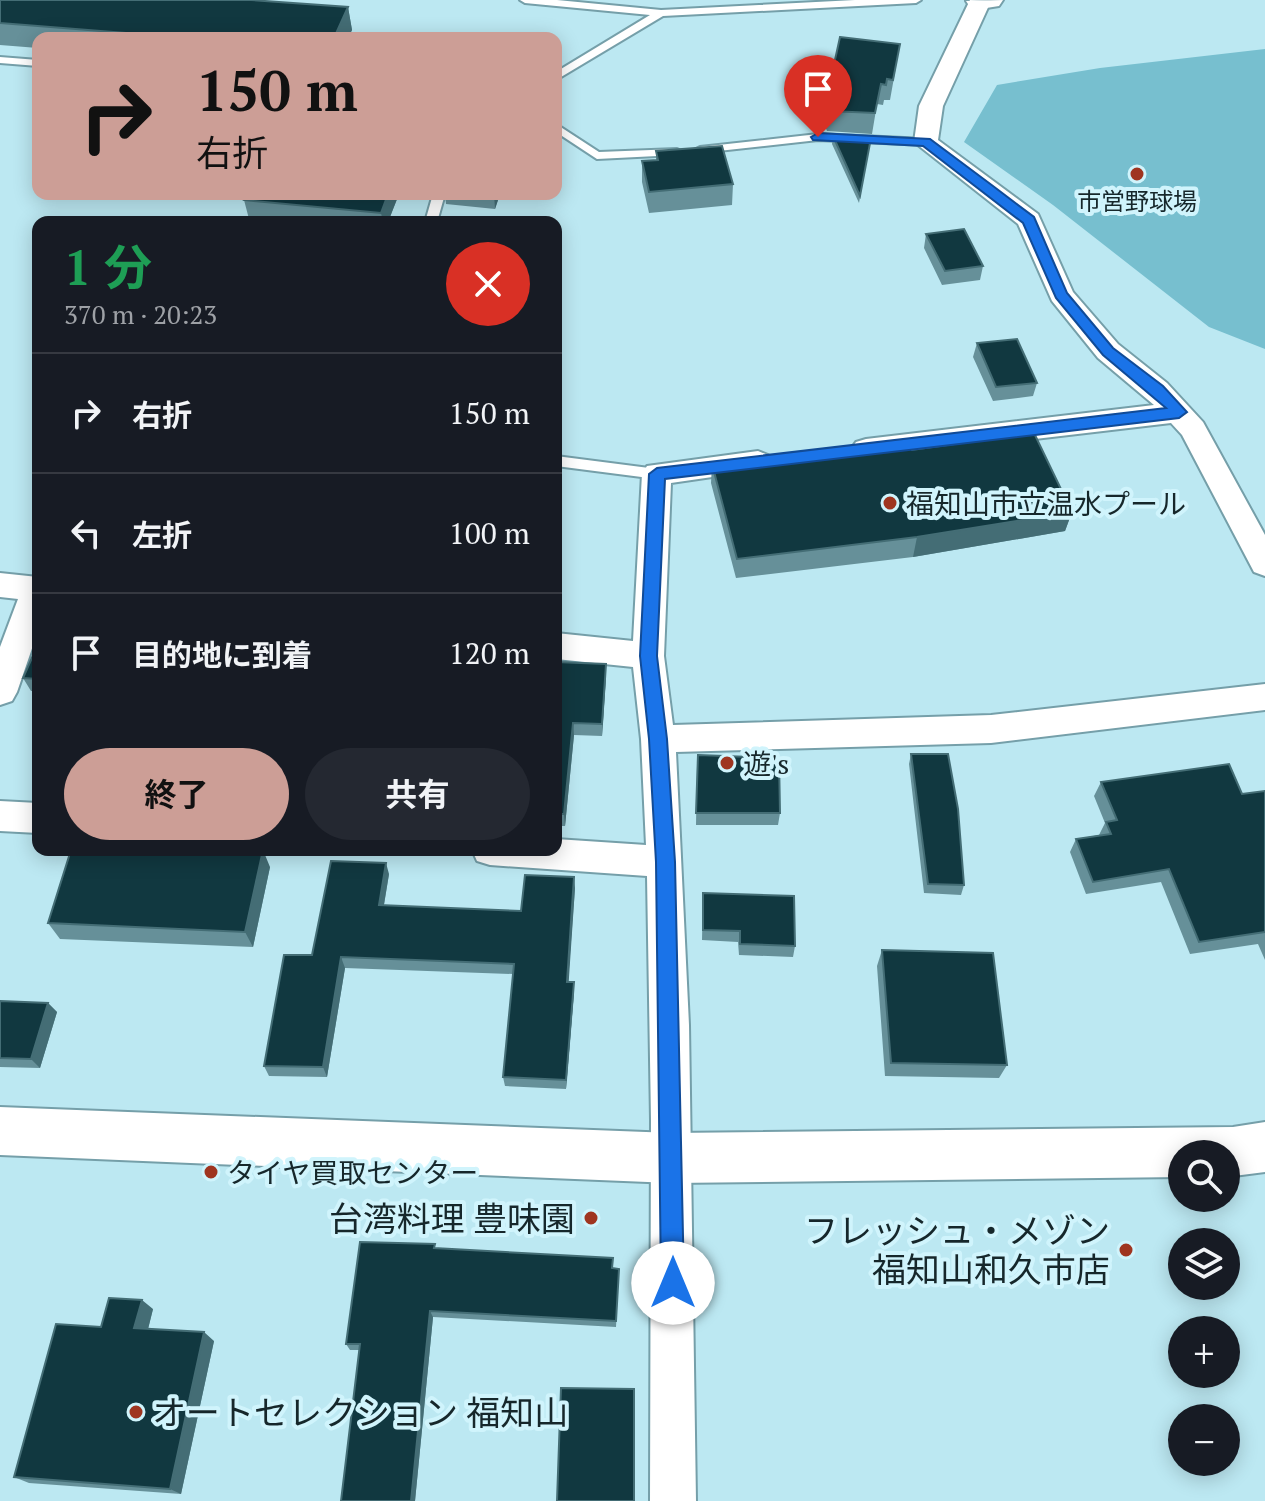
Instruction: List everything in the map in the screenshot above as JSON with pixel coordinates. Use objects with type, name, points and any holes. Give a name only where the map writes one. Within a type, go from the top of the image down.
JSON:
[{"type":"street","points":[[989,0],[978,0],[931,106],[926,142],[1029,220],[1061,295],[1108,351],[1157,390],[1193,429],[1265,564]]},
{"type":"street","points":[[831,453],[1179,412]]},
{"type":"street","points":[[673,1501],[672,1158],[665,862],[658,739],[648,656],[657,474],[784,459]]},
{"type":"street","points":[[0,585],[32,589]]},
{"type":"street","points":[[0,692],[32,606]]},
{"type":"street","points":[[562,647],[648,656]]},
{"type":"street","points":[[658,739],[991,729],[1265,697]]},
{"type":"street","points":[[0,816],[32,818]]},
{"type":"street","points":[[562,855],[665,862]]},
{"type":"street","points":[[0,1131],[672,1158],[1233,1152],[1265,1147]]},
{"type":"lane","points":[[525,0],[661,13],[916,0]]},
{"type":"lane","points":[[562,73],[661,13]]},
{"type":"lane","points":[[0,60],[32,63]]},
{"type":"lane","points":[[562,131],[597,156],[647,156],[818,137],[926,142]]},
{"type":"lane","points":[[562,462],[657,474]]},
{"type":"shaded area","name":"市営野球場","points":[[1265,49],[1265,349],[1209,327],[1053,205],[964,142],[997,85],[1100,68]]},
{"type":"building","points":[[0,0],[251,0],[348,7],[337,32],[113,32],[0,23]]},
{"type":"building","points":[[840,37],[900,44],[893,80],[887,79],[886,85],[881,84],[875,113],[829,111],[809,66],[833,69]]},
{"type":"building","points":[[833,136],[871,138],[860,196]]},
{"type":"building","points":[[722,146],[733,184],[649,192],[642,161],[658,160],[656,151]]},
{"type":"building","points":[[244,200],[386,200],[381,213]]},
{"type":"building","points":[[964,229],[983,266],[945,271],[926,234]]},
{"type":"building","points":[[1017,339],[1037,383],[996,387],[977,343]]},
{"type":"building","name":"福知山市立温水プール","points":[[1034,433],[1072,512],[917,537],[737,559],[712,464],[908,441],[912,450]]},
{"type":"building","points":[[32,658],[32,679],[23,678]]},
{"type":"building","points":[[562,662],[606,664],[602,724],[573,723],[564,814]]},
{"type":"building","points":[[911,754],[948,754],[958,809],[964,885],[928,884]]},
{"type":"building","points":[[698,755],[779,758],[780,813],[696,813]]},
{"type":"building","points":[[1229,764],[1242,794],[1265,791],[1265,932],[1199,942],[1169,869],[1093,882],[1076,839],[1111,834],[1106,822],[1117,820],[1101,782]]},
{"type":"building","points":[[69,856],[262,856],[245,932],[48,923]]},
{"type":"building","points":[[331,861],[386,863],[379,905],[521,911],[525,875],[574,877],[567,982],[574,982],[566,1080],[503,1077],[514,964],[341,957],[323,1067],[264,1066],[284,955],[312,955]]},
{"type":"building","points":[[703,893],[794,896],[795,946],[740,944],[740,931],[703,930]]},
{"type":"building","points":[[882,950],[993,953],[1007,1065],[891,1063]]},
{"type":"building","points":[[0,1001],[48,1003],[31,1059],[0,1058]]},
{"type":"building","points":[[360,1242],[435,1244],[434,1248],[613,1258],[612,1268],[619,1269],[616,1321],[430,1311],[411,1501],[341,1501],[360,1344],[346,1344]]},
{"type":"building","points":[[109,1298],[142,1300],[134,1328],[204,1332],[170,1489],[14,1477],[56,1324],[101,1327]]},
{"type":"building","points":[[561,1388],[634,1389],[634,1501],[557,1501]]},
{"type":"place","name":"市営野球場","points":[[1137,174]]},
{"type":"place","name":"福知山市立温水プール","points":[[890,503]]},
{"type":"place","name":"遊's","points":[[727,763]]},
{"type":"place","name":"タイヤ買取センター","points":[[211,1172]]},
{"type":"place","name":"台湾料理 豊味園","points":[[591,1218]]},
{"type":"place","name":"フレッシュ・メゾン 福知山和久市店","points":[[1126,1250]]},
{"type":"place","name":"オートセレクション 福知山","points":[[136,1412]]},
{"type":"route","points":[[673,1283],[665,862],[658,739],[648,656],[657,474],[1179,412],[1108,351],[1061,295],[1029,220],[926,142],[818,137]]}]
